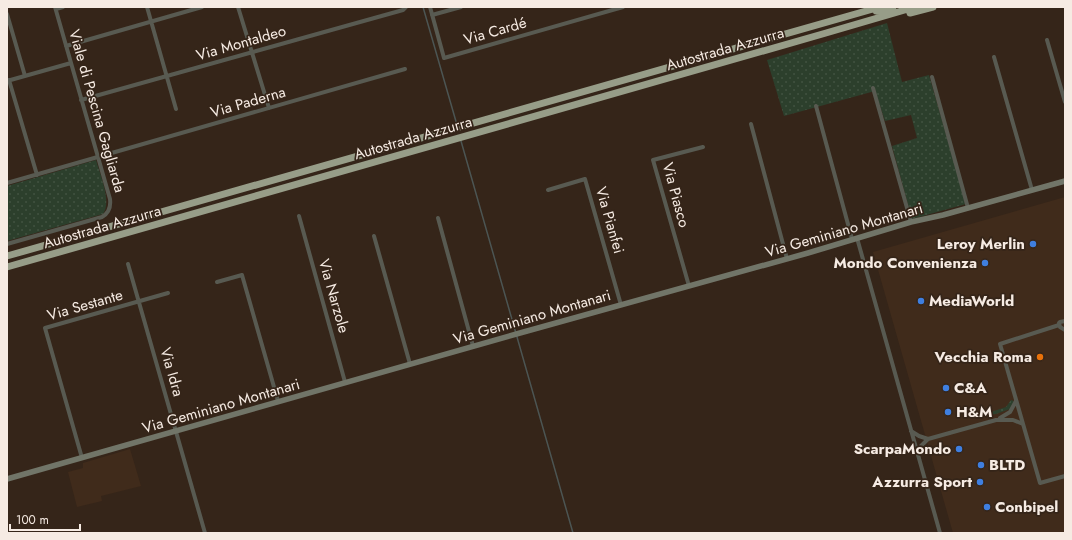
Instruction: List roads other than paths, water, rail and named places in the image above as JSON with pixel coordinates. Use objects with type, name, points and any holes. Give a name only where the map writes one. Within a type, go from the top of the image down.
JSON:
[{"type":"highway","points":[[823,24],[880,7]]},
{"type":"highway","points":[[823,24],[893,7]]},
{"type":"highway","points":[[826,34],[915,7]]},
{"type":"highway","points":[[826,34],[933,7]]},
{"type":"highway","name":"Autostrada Azzurra","points":[[7,256],[823,24]]},
{"type":"highway","name":"Autostrada Azzurra","points":[[7,267],[826,34]]},
{"type":"street","points":[[55,8],[63,7]]},
{"type":"street","points":[[146,7],[176,109]]},
{"type":"street","points":[[66,46],[202,7]]},
{"type":"street","points":[[238,7],[269,108]]},
{"type":"street","name":"Via Montaldeo","points":[[81,100],[403,10],[406,7]]},
{"type":"street","points":[[430,7],[432,15],[461,7]]},
{"type":"street","name":"Via Cardé","points":[[432,15],[444,58],[611,9],[623,7]]},
{"type":"street","name":"Viale di Pescina Gagliarda","points":[[7,244],[102,217],[106,215],[110,208],[110,199],[55,8]]},
{"type":"street","points":[[7,14],[25,76]]},
{"type":"street","points":[[1047,40],[1065,102]]},
{"type":"street","points":[[994,57],[1032,190]]},
{"type":"street","points":[[37,175],[8,81],[71,63]]},
{"type":"street","name":"Via Paderna","points":[[7,183],[405,69]]},
{"type":"street","points":[[932,77],[968,208]]},
{"type":"street","points":[[873,88],[911,222]]},
{"type":"street","points":[[816,106],[940,533]]},
{"type":"street","points":[[751,124],[787,259]]},
{"type":"street","name":"Via Piasco","points":[[689,286],[653,160],[703,147]]},
{"type":"street","name":"Via Pianfei","points":[[548,190],[586,179],[621,305]]},
{"type":"street","name":"Via Geminiano Montanari","points":[[7,480],[345,382],[787,259],[854,238],[1065,181]]},
{"type":"street","name":"Via Narzole","points":[[299,216],[345,382]]},
{"type":"street","points":[[438,218],[473,346]]},
{"type":"street","points":[[374,236],[410,364]]},
{"type":"street","name":"Via Idra","points":[[128,264],[205,533]]},
{"type":"street","points":[[217,282],[242,275],[278,401]]},
{"type":"street","name":"Via Sestante","points":[[82,458],[44,328],[168,293]]},
{"type":"street","points":[[1065,321],[1060,322],[1059,325],[1000,344],[1040,483],[1065,476]]},
{"type":"street","points":[[1059,325],[1065,330]]},
{"type":"street","points":[[918,455],[921,446],[928,439],[1006,416],[1016,401]]},
{"type":"street","points":[[1010,412],[1019,410]]},
{"type":"street","points":[[1013,420],[1021,415]]},
{"type":"street","points":[[996,420],[1013,420],[1023,424]]},
{"type":"street","points":[[911,430],[919,436],[928,439]]},
{"type":"waterway","points":[[423,7],[457,125]]},
{"type":"waterway","points":[[461,141],[573,533]]},
{"type":"place","name":"Leroy Merlin","points":[[1033,244]]},
{"type":"place","name":"Mondo Convenienza","points":[[985,263]]},
{"type":"place","name":"MediaWorld","points":[[921,301]]},
{"type":"place","name":"Vecchia Roma","points":[[1040,357]]},
{"type":"place","name":"C&A","points":[[946,388]]},
{"type":"place","name":"H&M","points":[[948,412]]},
{"type":"place","name":"ScarpaMondo","points":[[959,449]]},
{"type":"place","name":"BLTD","points":[[981,465]]},
{"type":"place","name":"Azzurra Sport","points":[[980,482]]},
{"type":"place","name":"Conbipel","points":[[987,507]]}]
